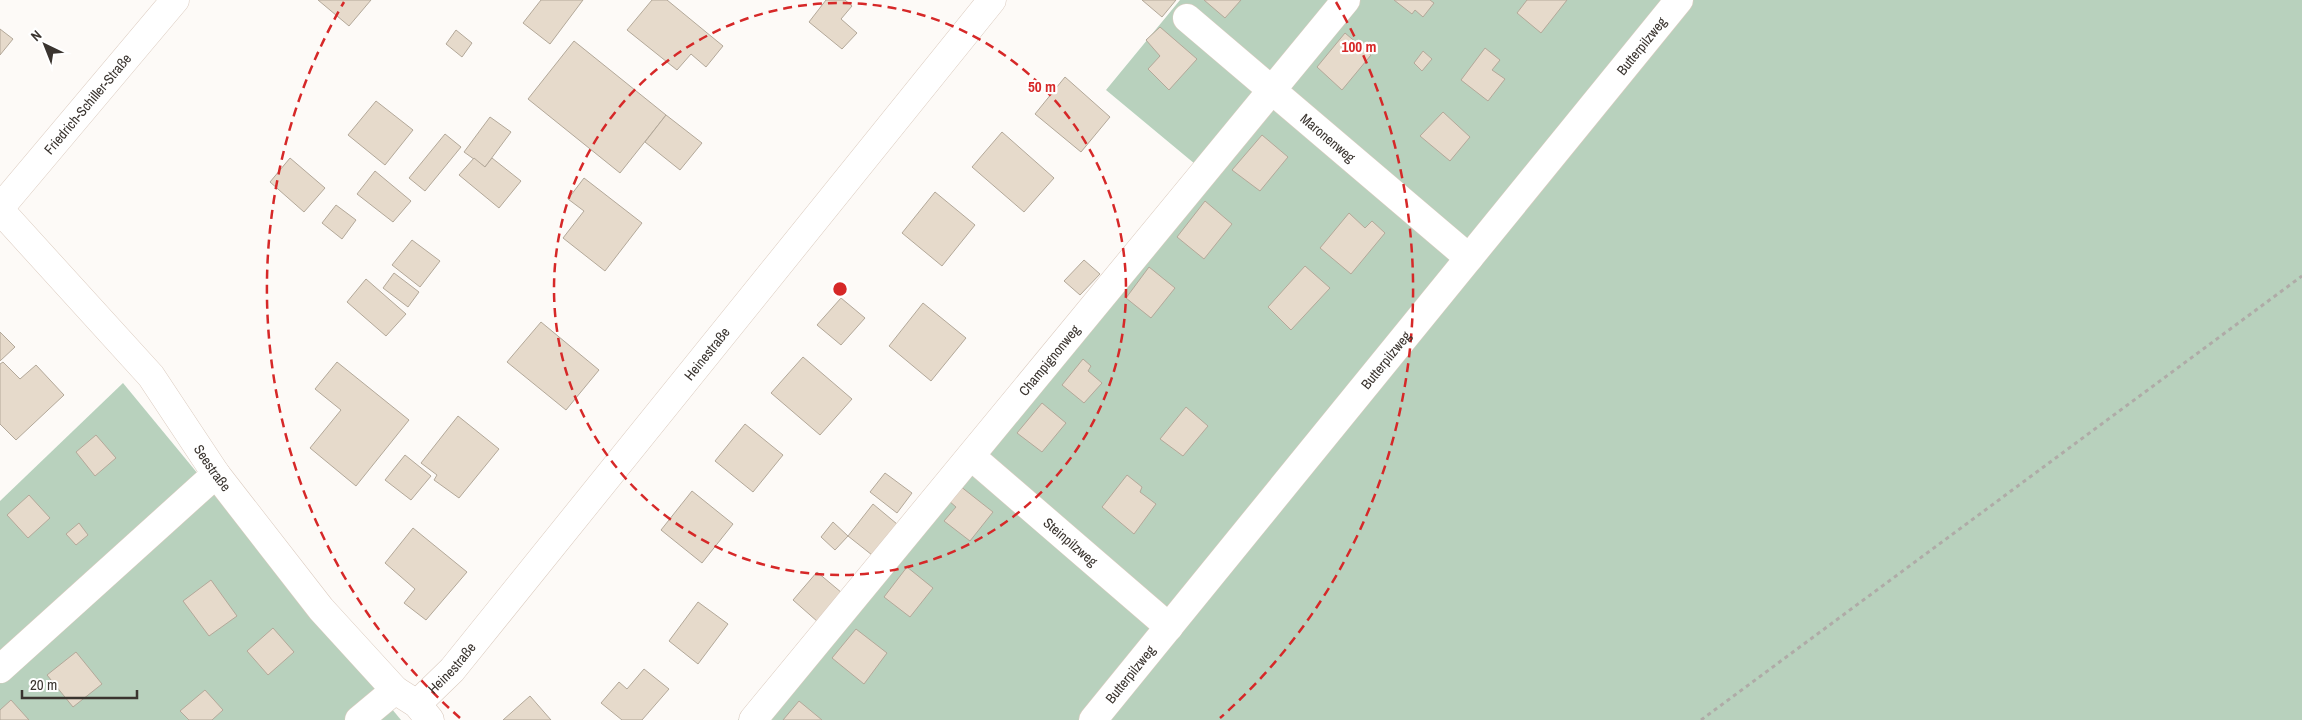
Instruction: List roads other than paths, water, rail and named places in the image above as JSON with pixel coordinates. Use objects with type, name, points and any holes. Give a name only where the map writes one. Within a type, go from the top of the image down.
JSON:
[{"type":"street","name":"Friedrich-Schiller-Straße","points":[[0,209],[174,0]]},
{"type":"street","name":"Heinestraße","points":[[359,720],[414,705],[452,670],[992,0]]},
{"type":"street","name":"Champignonweg","points":[[753,720],[972,457],[1346,0]]},
{"type":"street","name":"Butterpilzweg","points":[[1093,720],[1679,0]]},
{"type":"street","name":"Maronenweg","points":[[1187,18],[1469,258]]},
{"type":"street","name":"Seestraße","points":[[0,209],[151,376],[216,474],[321,609],[414,705]]},
{"type":"street","name":"Steinpilzweg","points":[[972,457],[1169,627]]},
{"type":"street","points":[[0,669],[216,474]]}]
